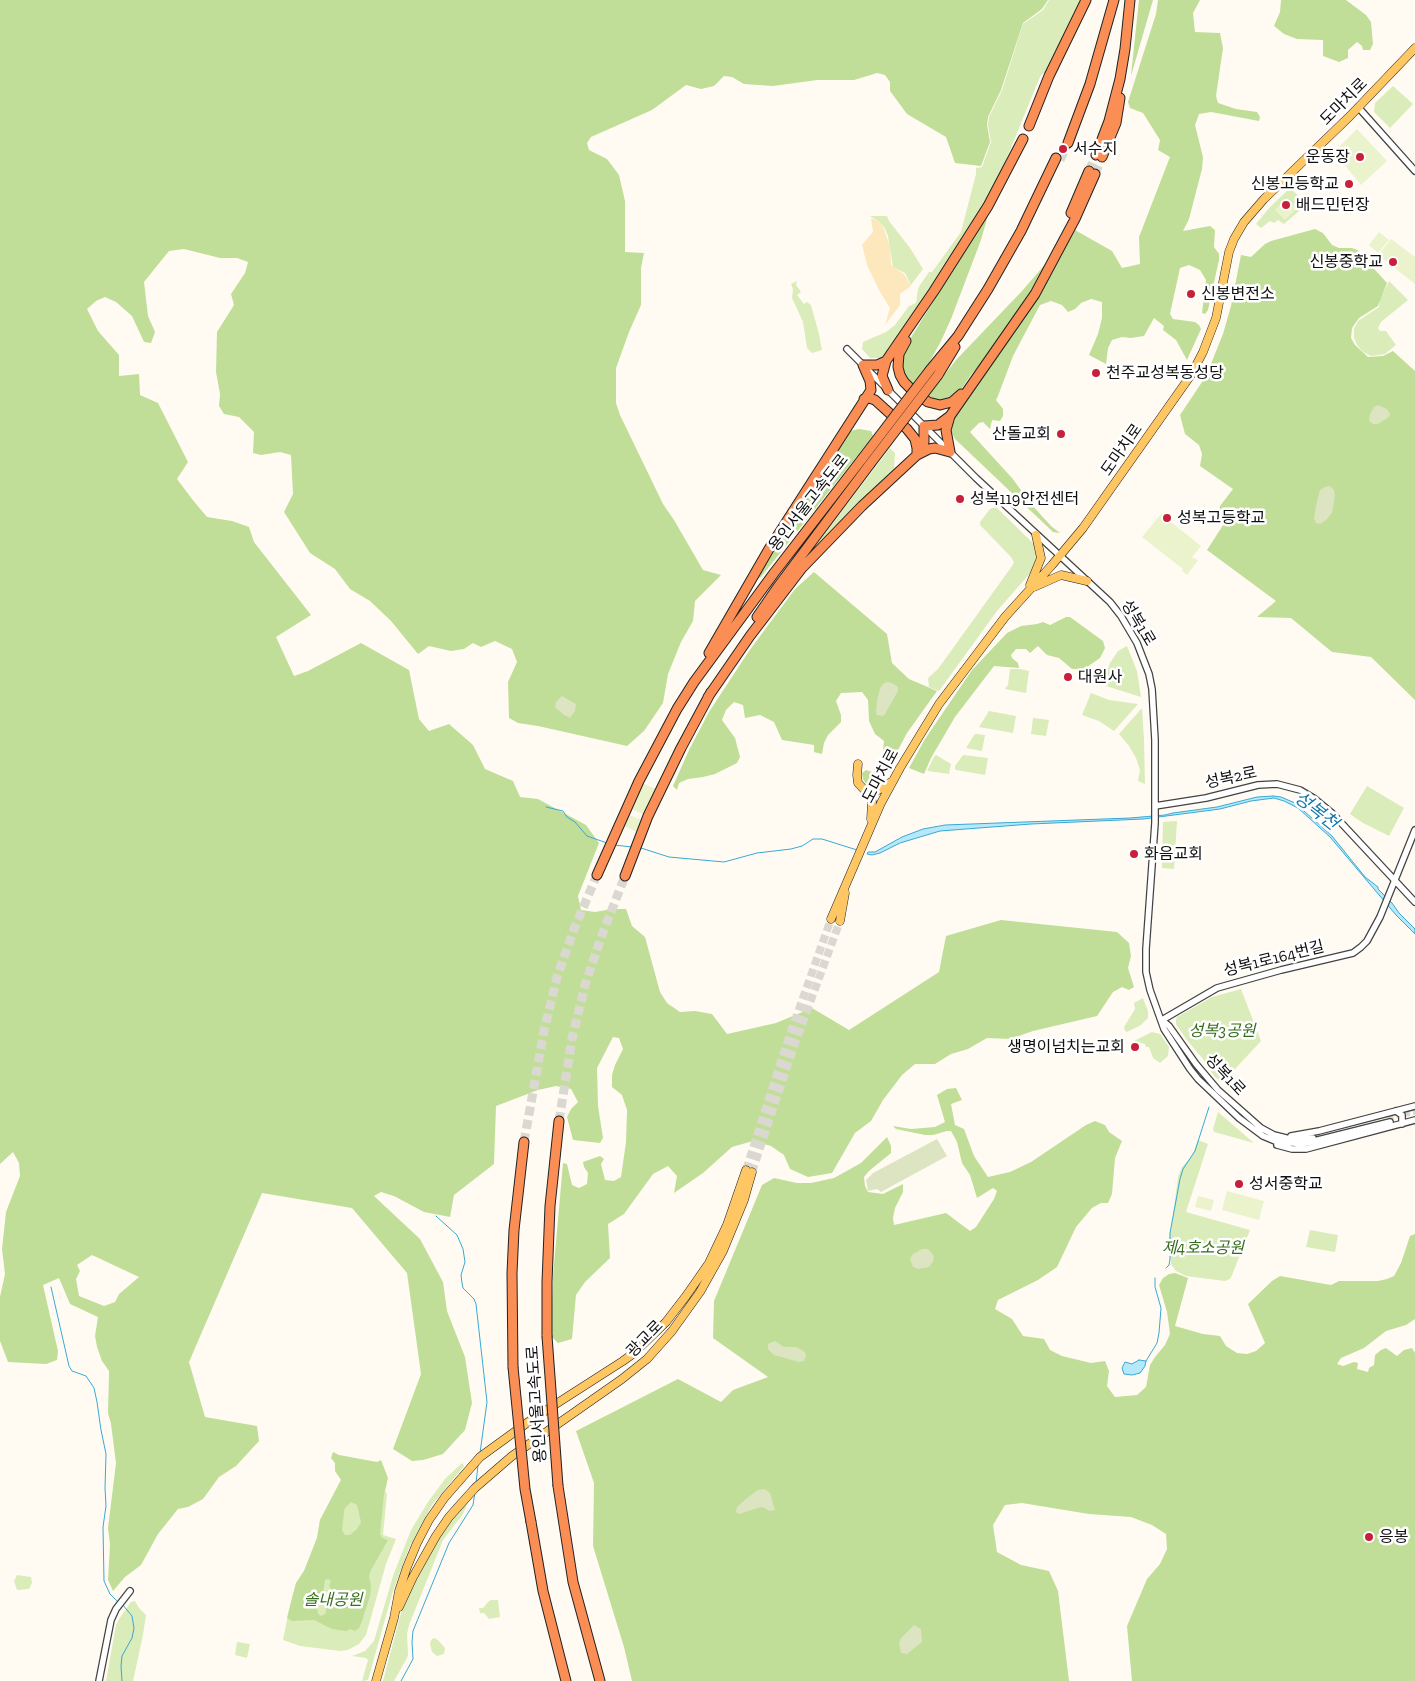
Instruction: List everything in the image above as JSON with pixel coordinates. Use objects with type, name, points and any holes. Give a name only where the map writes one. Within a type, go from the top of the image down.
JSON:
[{"type":"highway","points":[[1028,126],[1049,76],[1086,0]]},
{"type":"highway","points":[[1066,143],[1112,0]]},
{"type":"highway","points":[[1099,156],[1114,106],[1124,56],[1130,0]]},
{"type":"highway","points":[[888,390],[882,376],[886,362],[988,206],[1023,139]]},
{"type":"highway","name":"용인서울고속도로","points":[[598,875],[635,790],[663,735],[694,682],[765,585],[866,461],[989,297],[1024,237],[1058,159]]},
{"type":"highway","points":[[708,697],[750,636],[802,568],[862,506],[917,455],[935,448],[950,452],[946,430],[950,416],[1035,294],[1075,219],[1092,172]]},
{"type":"highway","points":[[934,291],[902,348],[898,360],[900,374],[904,382],[928,402],[940,405],[957,399],[980,372]]},
{"type":"highway","points":[[871,390],[870,381],[863,365],[877,365],[886,362]]},
{"type":"highway","points":[[694,682],[768,549],[864,399],[871,390],[880,388],[888,390]]},
{"type":"highway","points":[[864,399],[875,400],[907,429],[916,444],[917,455]]},
{"type":"highway","points":[[917,455],[924,442],[924,426],[938,425],[950,416]]},
{"type":"highway","name":"용인서울고속도로","points":[[625,876],[648,816],[708,697],[742,639],[866,461]]},
{"type":"highway","name":"용인서울고속도로","points":[[559,1121],[550,1206],[547,1336],[558,1486],[573,1582],[600,1681]]},
{"type":"highway","name":"용인서울고속도로","points":[[524,1142],[514,1230],[512,1273],[513,1367],[530,1522],[543,1590],[566,1681]]},
{"type":"main road","name":"도마치로","points":[[848,876],[870,826],[893,781],[944,696],[1005,617],[1084,528],[1195,368],[1216,318],[1230,252],[1244,222],[1264,199],[1415,48]]},
{"type":"main road","points":[[1028,591],[1041,558],[1036,535]]},
{"type":"main road","points":[[1028,591],[1043,582],[1061,575],[1087,581]]},
{"type":"main road","points":[[858,764],[857,779],[872,802],[870,826]]},
{"type":"main road","points":[[866,791],[876,792],[893,781]]},
{"type":"main road","points":[[831,919],[848,876]]},
{"type":"main road","points":[[840,921],[848,876]]},
{"type":"main road","name":"광교로","points":[[749,1171],[740,1209],[723,1251],[700,1292],[672,1331],[647,1359],[494,1471],[466,1497],[428,1549],[394,1618],[399,1590],[417,1543],[429,1520],[445,1497],[487,1451],[531,1420],[623,1361],[666,1322],[709,1263],[749,1171]]},
{"type":"main road","points":[[376,1681],[394,1618]]},
{"type":"street","points":[[1358,107],[1415,171]]},
{"type":"street","name":"성복1로","points":[[847,349],[1036,535],[1110,602],[1137,643],[1149,674],[1152,690],[1155,740],[1155,823],[1145,958],[1150,990],[1164,1029],[1198,1079],[1239,1118],[1271,1143],[1292,1149],[1306,1149],[1415,1120]]},
{"type":"street","name":"성복2로","points":[[1155,808],[1258,785],[1277,784],[1288,786],[1309,795],[1332,813],[1415,902]]},
{"type":"street","points":[[1395,882],[1415,830]]},
{"type":"street","name":"성복1로164번길","points":[[1162,1020],[1216,988],[1353,953],[1367,941],[1395,882]]},
{"type":"street","name":"성복1로","points":[[1162,1020],[1169,1026],[1196,1064],[1220,1093],[1261,1128],[1281,1137],[1308,1141]]},
{"type":"street","points":[[1281,1137],[1297,1136],[1319,1131],[1415,1106]]},
{"type":"street","points":[[1396,1111],[1402,1115],[1402,1124]]},
{"type":"street","points":[[1308,1141],[1389,1120]]},
{"type":"street","name":"성복1로","points":[[1263,1136],[1283,1143],[1308,1141]]},
{"type":"street","points":[[99,1681],[108,1630],[116,1609],[130,1591]]},
{"type":"green space","points":[[0,0],[1048,0],[1042,9],[1023,23],[1001,90],[988,117],[987,125],[990,142],[981,166],[955,163],[946,137],[907,114],[890,91],[890,82],[885,75],[877,73],[854,80],[817,80],[773,86],[744,84],[732,77],[724,76],[714,86],[701,89],[686,85],[652,110],[591,137],[587,143],[589,150],[607,159],[619,175],[625,201],[625,252],[644,253],[641,268],[641,305],[616,368],[616,403],[663,504],[703,570],[721,575],[695,601],[693,621],[681,642],[668,674],[663,703],[644,731],[627,746],[518,723],[509,718],[508,682],[517,662],[512,649],[495,641],[481,647],[473,643],[464,649],[451,651],[429,646],[418,654],[391,621],[370,601],[350,589],[335,569],[310,553],[284,512],[293,494],[291,455],[280,452],[261,455],[253,453],[254,432],[239,417],[224,414],[219,406],[220,394],[216,372],[217,332],[234,305],[231,294],[245,273],[248,262],[237,258],[220,258],[184,249],[169,251],[144,282],[148,316],[155,332],[151,343],[144,342],[132,316],[116,302],[105,297],[96,301],[87,309],[98,331],[119,355],[119,376],[139,374],[140,395],[158,403],[188,462],[177,479],[207,517],[232,521],[249,527],[254,542],[311,615],[276,637],[294,676],[308,671],[361,643],[409,670],[419,719],[429,731],[449,724],[473,745],[485,769],[513,781],[520,797],[538,799],[586,825],[599,843],[578,896],[581,910],[595,912],[626,909],[632,926],[645,937],[660,992],[667,1003],[680,1012],[695,1011],[712,1014],[727,1034],[776,1023],[812,1008],[849,1030],[939,972],[946,936],[1001,920],[1117,932],[1129,943],[1131,956],[1128,968],[1134,987],[1129,990],[1122,987],[1113,992],[1097,1016],[1033,1031],[1010,1039],[987,1038],[968,1049],[951,1054],[935,1064],[915,1064],[902,1075],[883,1100],[871,1121],[855,1133],[832,1173],[808,1177],[790,1169],[784,1155],[771,1146],[753,1141],[732,1147],[703,1173],[674,1193],[677,1176],[668,1166],[653,1174],[624,1214],[608,1224],[610,1258],[585,1282],[576,1295],[572,1339],[558,1343],[551,1336],[553,1276],[563,1163],[567,1164],[572,1185],[579,1188],[587,1184],[588,1173],[583,1162],[600,1156],[604,1159],[601,1164],[605,1180],[614,1181],[621,1177],[626,1142],[627,1110],[622,1095],[612,1087],[612,1075],[623,1049],[619,1038],[613,1037],[597,1068],[598,1106],[603,1138],[600,1143],[573,1140],[567,1117],[571,1109],[578,1102],[571,1089],[556,1086],[538,1090],[496,1106],[494,1164],[454,1195],[450,1217],[424,1212],[394,1196],[381,1192],[374,1196],[420,1239],[443,1282],[447,1311],[465,1357],[472,1403],[465,1430],[443,1454],[423,1460],[412,1461],[393,1449],[421,1374],[407,1273],[352,1208],[262,1193],[189,1362],[205,1417],[257,1426],[259,1441],[236,1466],[219,1477],[203,1499],[188,1507],[178,1509],[158,1534],[141,1565],[125,1577],[113,1591],[108,1580],[110,1545],[108,1528],[116,1463],[108,1413],[109,1371],[102,1361],[95,1336],[98,1317],[70,1304],[59,1278],[43,1285],[58,1351],[57,1360],[46,1364],[8,1362],[0,1341],[0,1297],[5,1274],[2,1249],[6,1212],[20,1176],[19,1163],[13,1152],[0,1164]],"holes":[[[92,1255],[139,1277],[119,1294],[115,1302],[104,1306],[79,1296],[76,1279],[80,1271],[77,1265]]]},
{"type":"green space","points":[[1049,0],[1083,0],[1047,71],[1041,75],[993,190],[971,227],[886,355],[881,358],[870,358],[862,349],[863,342],[886,332],[895,325],[909,306],[916,303],[920,285],[929,272],[932,272],[961,232],[976,168],[982,167],[991,142],[988,125],[989,117],[1002,90],[1023,24],[1043,10]]},
{"type":"green space","points":[[1139,0],[1153,0],[1131,76],[1131,75]]},
{"type":"green space","points":[[1158,0],[1200,0],[1193,13],[1195,32],[1220,33],[1223,48],[1216,96],[1218,103],[1236,109],[1257,112],[1260,117],[1259,121],[1211,112],[1199,114],[1195,125],[1203,157],[1202,169],[1189,219],[1183,231],[1210,226],[1215,230],[1214,247],[1219,254],[1219,260],[1208,310],[1205,314],[1202,313],[1206,280],[1200,270],[1189,265],[1180,268],[1170,314],[1173,319],[1195,322],[1201,329],[1187,360],[1176,340],[1163,330],[1164,326],[1154,318],[1144,336],[1122,337],[1112,340],[1108,348],[1106,364],[1089,355],[1098,334],[1102,318],[1102,302],[1091,299],[1068,312],[1062,305],[1051,301],[1040,305],[1013,356],[996,400],[1003,409],[1003,416],[1000,421],[992,420],[990,429],[983,422],[979,423],[970,432],[1012,478],[1032,505],[1060,533],[1053,532],[955,439],[951,431],[951,425],[952,420],[1032,305],[1075,230],[1112,251],[1122,268],[1140,264],[1139,237],[1170,157],[1158,150],[1160,140],[1143,113],[1130,108],[1128,102],[1156,14]]},
{"type":"green space","points":[[1281,0],[1346,0],[1366,15],[1371,22],[1373,44],[1370,50],[1363,50],[1362,46],[1357,42],[1348,50],[1348,58],[1339,62],[1323,56],[1323,40],[1297,39],[1284,34],[1274,26],[1280,12]]},
{"type":"green space","points":[[1393,86],[1413,104],[1390,128],[1374,112],[1375,103]]},
{"type":"green space","name":"운동장","points":[[1357,129],[1387,161],[1361,185],[1334,152]]},
{"type":"green space","points":[[1290,188],[1307,204],[1284,224],[1278,220],[1274,223],[1270,221],[1261,228],[1256,224],[1270,207]]},
{"type":"green space","points":[[1287,198],[1294,204],[1295,210],[1285,220],[1275,210]]},
{"type":"green space","points":[[989,212],[981,240],[951,319],[929,363],[911,386],[905,379],[900,363],[905,347]]},
{"type":"green space","points":[[870,216],[887,216],[923,269],[911,285],[905,273],[893,267],[888,236],[884,227]]},
{"type":"green space","points":[[1315,229],[1323,233],[1332,245],[1339,248],[1357,250],[1387,283],[1378,306],[1359,318],[1352,328],[1351,338],[1355,345],[1368,357],[1383,356],[1393,351],[1415,371],[1415,700],[1371,657],[1332,652],[1291,618],[1257,617],[1276,601],[1207,550],[1225,522],[1219,512],[1220,506],[1233,489],[1200,466],[1202,454],[1199,445],[1185,434],[1180,415],[1206,376],[1223,334],[1231,306],[1241,255],[1251,257],[1271,241]]},
{"type":"green space","points":[[1379,232],[1389,240],[1378,253],[1369,245]]},
{"type":"green space","points":[[1391,239],[1415,257],[1415,284],[1378,255]]},
{"type":"green space","points":[[1047,262],[1033,287],[958,394],[955,397],[940,401],[928,396],[956,360]]},
{"type":"green space","points":[[797,281],[796,285],[801,292],[797,295],[804,304],[807,302],[811,305],[819,334],[822,350],[812,353],[807,348],[803,322],[792,298],[793,289],[791,284]]},
{"type":"green space","points":[[1389,281],[1408,300],[1381,322],[1378,328],[1380,331],[1386,331],[1396,345],[1385,354],[1371,356],[1363,352],[1357,345],[1354,338],[1354,329],[1358,321],[1379,307],[1380,300]]},
{"type":"green space","points":[[1378,405],[1387,409],[1390,414],[1389,417],[1378,424],[1373,424],[1369,421],[1370,414],[1374,407]]},
{"type":"green space","points":[[859,429],[871,431],[873,436],[761,577],[757,579],[842,441],[850,431]]},
{"type":"green space","points":[[890,448],[895,453],[894,469],[784,587]]},
{"type":"green space","points":[[1330,486],[1334,490],[1335,496],[1332,513],[1320,524],[1316,523],[1314,518],[1320,490]]},
{"type":"green space","points":[[996,507],[1036,546],[1037,563],[997,611],[939,691],[929,687],[928,678],[938,669],[1014,562],[980,525],[980,522],[990,509]]},
{"type":"green space","points":[[1161,514],[1201,546],[1192,557],[1198,560],[1187,575],[1182,571],[1183,569],[1142,537]]},
{"type":"green space","points":[[814,572],[887,634],[892,663],[909,679],[937,691],[907,733],[898,750],[889,762],[885,763],[882,761],[884,741],[875,734],[869,721],[868,700],[862,692],[841,693],[836,701],[841,715],[841,722],[828,735],[822,754],[814,752],[814,745],[782,740],[774,722],[760,715],[745,718],[743,705],[734,702],[726,710],[722,720],[735,738],[740,757],[737,763],[715,774],[688,779],[679,783],[677,790],[673,786],[709,712],[749,651],[795,589]]},
{"type":"green space","points":[[1070,617],[1103,641],[1105,648],[1100,658],[1080,672],[1078,669],[1072,669],[1059,658],[1047,655],[1038,646],[1030,653],[1026,649],[1016,649],[1011,655],[1018,663],[1019,668],[994,666],[955,717],[924,774],[909,768],[925,739],[972,670],[1007,633],[1021,626],[1043,622],[1050,625]]},
{"type":"green space","points":[[1127,646],[1137,671],[1141,697],[1106,686],[1106,674],[1110,663],[1118,651]]},
{"type":"green space","points":[[1010,669],[1029,671],[1026,693],[1005,689],[1008,685]]},
{"type":"green space","points":[[888,682],[898,687],[898,691],[885,714],[883,716],[877,715],[877,701],[880,688],[884,683]]},
{"type":"green space","points":[[1091,693],[1109,700],[1138,704],[1114,731],[1099,721],[1082,715]]},
{"type":"green space","points":[[562,696],[576,704],[575,711],[570,718],[555,707],[556,702]]},
{"type":"green space","points":[[1142,708],[1145,784],[1138,781],[1140,770],[1136,758],[1119,734]]},
{"type":"green space","points":[[989,711],[1016,716],[1013,733],[979,727]]},
{"type":"green space","points":[[1033,718],[1049,720],[1046,736],[1031,734]]},
{"type":"green space","points":[[976,734],[985,735],[982,751],[966,748]]},
{"type":"green space","points":[[936,755],[951,764],[949,774],[927,771]]},
{"type":"green space","points":[[963,755],[988,758],[985,775],[956,770],[955,766]]},
{"type":"green space","points":[[866,770],[886,776],[879,785],[871,787],[863,779],[862,773]]},
{"type":"green space","points":[[642,783],[663,792],[652,818],[631,809]]},
{"type":"green space","points":[[1367,786],[1404,808],[1389,836],[1350,814]]},
{"type":"green space","points":[[627,814],[644,821],[639,833],[622,825]]},
{"type":"green space","points":[[1177,821],[1174,869],[1162,868],[1163,822]]},
{"type":"green space","name":"성복3공원","points":[[1241,989],[1261,1041],[1222,1083],[1214,1076],[1186,1039],[1176,1024],[1176,1020],[1177,1017],[1212,997]]},
{"type":"green space","points":[[1143,998],[1148,1011],[1148,1018],[1141,1025],[1127,1032],[1125,1031],[1124,1027],[1135,1009],[1134,1003]]},
{"type":"green space","points":[[1152,1032],[1160,1034],[1169,1047],[1168,1056],[1160,1063],[1153,1058],[1149,1047],[1134,1041]]},
{"type":"green space","points":[[956,1088],[962,1100],[951,1104],[955,1125],[964,1129],[974,1156],[988,1177],[1010,1172],[1031,1162],[1095,1121],[1105,1125],[1109,1132],[1122,1141],[1115,1158],[1112,1194],[1108,1203],[1101,1203],[1092,1208],[1076,1227],[1057,1267],[1038,1280],[998,1300],[995,1309],[1012,1319],[1023,1336],[1044,1339],[1050,1350],[1062,1356],[1091,1363],[1105,1361],[1109,1371],[1107,1386],[1115,1397],[1137,1395],[1146,1387],[1150,1365],[1165,1345],[1170,1334],[1167,1312],[1159,1285],[1163,1278],[1169,1274],[1175,1273],[1188,1278],[1175,1326],[1203,1334],[1220,1336],[1226,1346],[1237,1353],[1247,1354],[1256,1351],[1265,1343],[1248,1304],[1272,1281],[1280,1276],[1331,1285],[1339,1281],[1378,1281],[1387,1279],[1394,1276],[1401,1263],[1410,1236],[1415,1234],[1415,1319],[1406,1325],[1386,1331],[1364,1348],[1341,1358],[1337,1364],[1343,1366],[1354,1362],[1358,1363],[1357,1369],[1368,1372],[1369,1368],[1374,1365],[1375,1355],[1381,1350],[1386,1348],[1397,1356],[1404,1350],[1412,1348],[1415,1353],[1415,1681],[1132,1681],[1127,1626],[1147,1579],[1160,1564],[1167,1549],[1166,1534],[1152,1525],[1131,1517],[1089,1514],[1022,1503],[1005,1505],[993,1525],[997,1552],[1021,1565],[1049,1571],[1058,1591],[1069,1681],[632,1681],[624,1647],[593,1546],[594,1483],[576,1431],[678,1379],[721,1402],[733,1390],[768,1377],[713,1338],[714,1301],[762,1185],[774,1178],[797,1183],[811,1183],[834,1178],[861,1163],[887,1137],[891,1146],[891,1153],[864,1177],[868,1192],[883,1194],[903,1184],[903,1192],[895,1208],[894,1225],[946,1213],[970,1231],[976,1227],[997,1191],[993,1188],[977,1198],[970,1175],[962,1163],[957,1142],[951,1131],[925,1135],[896,1129],[893,1126],[911,1129],[935,1127],[945,1122],[937,1095],[947,1089]]},
{"type":"green space","points":[[1218,1112],[1254,1143],[1214,1132],[1213,1129]]},
{"type":"green space","points":[[937,1139],[947,1156],[881,1192],[877,1189],[868,1191],[866,1180],[873,1173]]},
{"type":"green space","name":"제4호소공원","points":[[1198,1140],[1208,1144],[1186,1212],[1250,1230],[1232,1275],[1230,1279],[1225,1281],[1186,1276],[1176,1271],[1171,1264],[1169,1237],[1178,1177],[1182,1167],[1192,1156]]},
{"type":"green space","points":[[1227,1191],[1264,1201],[1259,1220],[1222,1210]]},
{"type":"green space","points":[[1198,1196],[1214,1200],[1211,1211],[1195,1207]]},
{"type":"green space","points":[[1310,1230],[1338,1235],[1335,1252],[1306,1247]]},
{"type":"green space","points":[[922,1249],[928,1249],[934,1256],[933,1262],[929,1267],[918,1269],[913,1267],[910,1259],[913,1254]]},
{"type":"green space","points":[[775,1341],[784,1347],[797,1347],[805,1352],[804,1361],[799,1362],[774,1355],[768,1349],[768,1344]]},
{"type":"green space","name":"솔내공원","points":[[333,1452],[339,1455],[377,1462],[381,1460],[388,1478],[384,1494],[380,1534],[382,1538],[388,1540],[371,1570],[369,1576],[370,1596],[359,1628],[355,1631],[350,1629],[346,1631],[332,1629],[314,1620],[292,1621],[287,1618],[296,1583],[304,1571],[317,1538],[320,1520],[341,1480],[335,1471],[335,1463],[331,1458]],"holes":[[[351,1502],[357,1505],[361,1522],[350,1535],[345,1535],[342,1530],[344,1512]],[[325,1580],[331,1581],[329,1586],[331,1589],[326,1599],[328,1604],[325,1614],[321,1616],[318,1614],[317,1608],[322,1600]]]},
{"type":"green space","points":[[462,1463],[464,1466],[432,1505],[409,1548],[393,1591],[368,1680],[362,1681],[368,1660],[352,1656],[365,1651],[374,1641],[393,1576],[411,1530],[445,1479]]},
{"type":"green space","name":"솔내공원","points":[[341,1480],[387,1483],[383,1535],[396,1539],[386,1564],[366,1635],[359,1644],[348,1650],[341,1651],[300,1646],[283,1640],[296,1583],[304,1571],[317,1538],[320,1520]]},
{"type":"green space","points":[[765,1489],[770,1493],[775,1510],[769,1511],[761,1507],[739,1514],[736,1512],[737,1507],[747,1498],[758,1490]]},
{"type":"green space","points":[[469,1500],[463,1514],[443,1540],[409,1625],[407,1658],[394,1681],[383,1681],[401,1613],[416,1577],[438,1538]]},
{"type":"green space","points":[[17,1575],[31,1577],[32,1583],[29,1589],[17,1590],[14,1581]]},
{"type":"green space","points":[[491,1600],[498,1600],[500,1617],[489,1619],[484,1613],[480,1613],[479,1608],[483,1608]]},
{"type":"green space","points":[[135,1601],[146,1615],[133,1681],[106,1681],[116,1625],[131,1602]]},
{"type":"green space","points":[[914,1625],[921,1629],[922,1642],[907,1654],[901,1653],[899,1643],[901,1638]]},
{"type":"green space","points":[[434,1638],[445,1648],[444,1654],[437,1656],[432,1652],[430,1644]]},
{"type":"green space","points":[[237,1642],[250,1644],[247,1658],[235,1655]]},
{"type":"sand","points":[[871,218],[878,221],[883,227],[890,246],[891,264],[904,274],[911,286],[900,294],[900,305],[885,325],[890,308],[867,265],[862,245],[873,232]]},
{"type":"water","points":[[1273,796],[1295,803],[1332,836],[1365,877],[1378,887],[1415,929],[1415,934],[1396,915],[1330,837],[1298,808],[1274,798],[1251,801],[1220,809],[1143,819],[1031,824],[940,831],[900,843],[880,853],[867,854],[923,829],[945,825],[1165,815],[1217,807],[1257,797]]},
{"type":"water","points":[[1139,1360],[1146,1361],[1140,1373],[1124,1374],[1122,1368],[1125,1362],[1132,1364]]},
{"type":"waterway","points":[[546,807],[563,811],[587,836],[607,843]]},
{"type":"waterway","points":[[641,848],[669,857],[724,862],[757,853],[791,849],[802,846],[813,839],[822,839],[857,850]]},
{"type":"waterway","points":[[614,845],[632,847]]},
{"type":"waterway","points":[[1166,1268],[1169,1265],[1170,1259],[1170,1233],[1180,1179],[1183,1169],[1195,1151],[1209,1107]]},
{"type":"waterway","points":[[436,1216],[457,1235],[463,1249],[465,1262],[461,1275],[463,1288],[474,1299],[476,1304],[487,1402],[480,1453]]},
{"type":"waterway","points":[[1146,1361],[1157,1343],[1159,1333],[1161,1308],[1155,1287],[1155,1278]]},
{"type":"waterway","points":[[51,1287],[69,1366],[72,1371],[86,1376],[94,1388],[97,1402],[106,1454],[106,1506],[103,1527],[104,1581],[110,1594],[118,1602]]},
{"type":"waterway","points":[[476,1483],[478,1465]]},
{"type":"waterway","points":[[401,1681],[413,1659],[413,1631],[449,1543],[473,1505],[475,1492]]},
{"type":"waterway","points":[[122,1604],[132,1616],[134,1628],[132,1638],[122,1656],[122,1681]]},
{"type":"tunnel","points":[[1060,160],[1068,143]]},
{"type":"tunnel","points":[[1089,171],[1096,155]]},
{"type":"tunnel","points":[[1095,174],[1102,157]]},
{"type":"tunnel","points":[[524,1142],[544,1031],[557,977],[574,929],[597,875]]},
{"type":"tunnel","points":[[559,1121],[572,1039],[585,985],[625,876]]},
{"type":"tunnel","points":[[746,1170],[786,1046],[831,919]]},
{"type":"tunnel","points":[[752,1172],[793,1049],[840,921]]},
{"type":"tunnel","points":[[1388,1118],[1415,1112]]},
{"type":"place","name":"서수지","points":[[1063,149]]},
{"type":"place","name":"운동장","points":[[1360,157]]},
{"type":"place","name":"신봉고등학교","points":[[1349,184]]},
{"type":"place","name":"배드민턴장","points":[[1286,205]]},
{"type":"place","name":"신봉중학교","points":[[1393,262]]},
{"type":"place","name":"신봉변전소","points":[[1191,294]]},
{"type":"place","name":"천주교성복동성당","points":[[1096,373]]},
{"type":"place","name":"산돌교회","points":[[1061,434]]},
{"type":"place","name":"성복119안전센터","points":[[960,499]]},
{"type":"place","name":"성복고등학교","points":[[1167,518]]},
{"type":"place","name":"대원사","points":[[1068,677]]},
{"type":"place","name":"화음교회","points":[[1134,854]]},
{"type":"place","name":"생명이넘치는교회","points":[[1135,1047]]},
{"type":"place","name":"성서중학교","points":[[1239,1184]]},
{"type":"place","name":"응봉","points":[[1369,1537]]},
{"type":"water label","name":"성복천","points":[[1316,811]]}]
